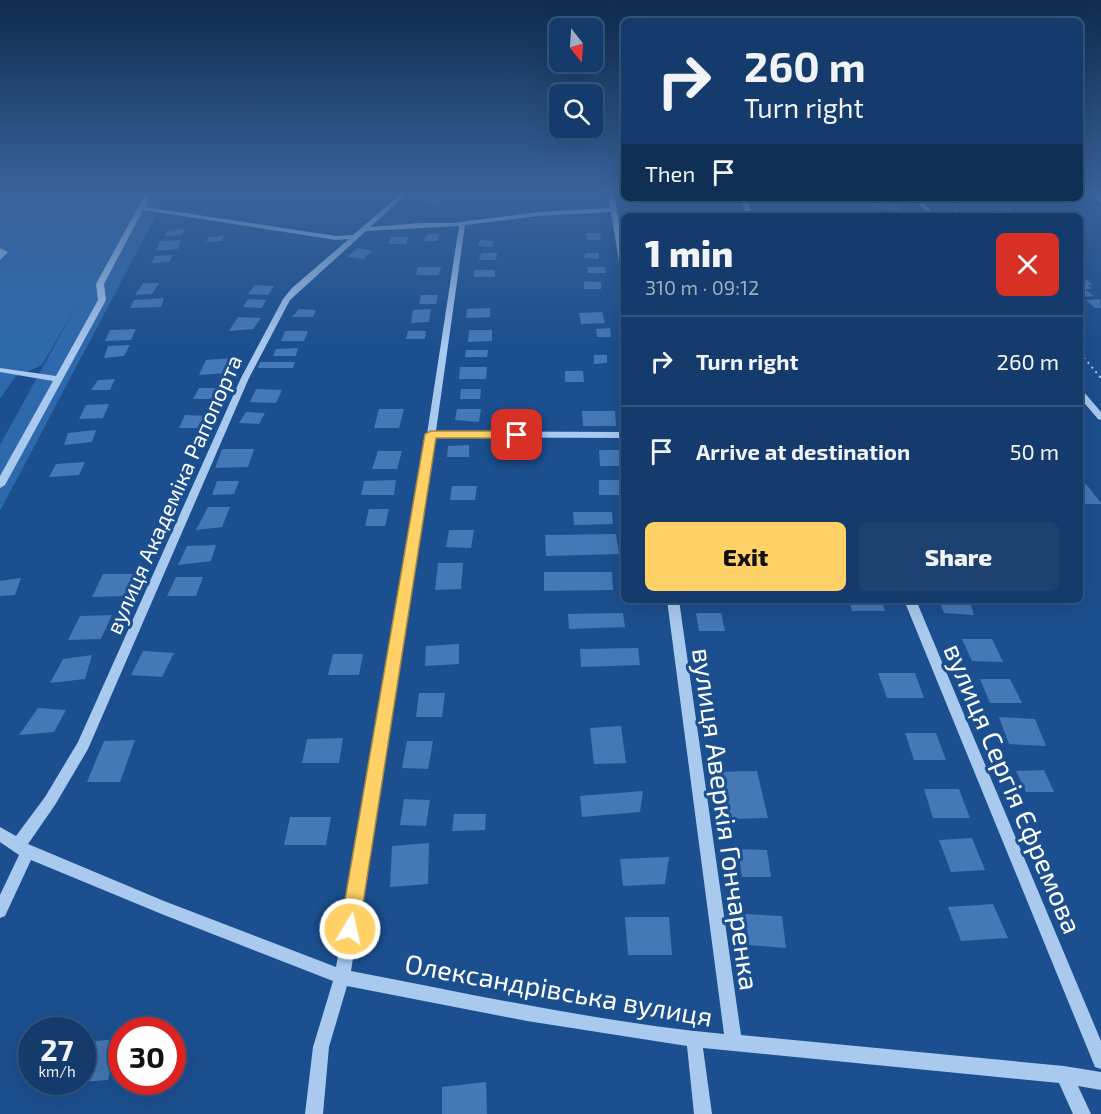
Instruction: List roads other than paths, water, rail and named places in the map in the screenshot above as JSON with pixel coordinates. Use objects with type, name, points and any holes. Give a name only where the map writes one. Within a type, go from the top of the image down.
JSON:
[{"type":"street","points":[[0,486],[102,300],[100,284],[121,245]]},
{"type":"street","name":"вулиця Академіка Рапопорта","points":[[0,911],[23,848],[82,745],[245,378],[287,299],[294,290],[347,245]]},
{"type":"street","points":[[314,1114],[321,1047],[342,976],[431,434],[459,245]]},
{"type":"street","points":[[0,250],[5,252],[0,258]]},
{"type":"street","points":[[0,370],[59,379]]},
{"type":"street","points":[[1083,396],[1101,417]]},
{"type":"street","points":[[431,434],[621,435]]},
{"type":"street","name":"вулиця Аверкія Гончаренка","points":[[674,603],[734,1044]]},
{"type":"street","name":"вулиця Сергія Єфремова","points":[[911,603],[1101,1061]]},
{"type":"street","name":"Олександрівська вулиця","points":[[0,834],[23,848],[164,908],[342,976],[527,1013],[694,1039],[1064,1075],[1101,1081]]},
{"type":"street","points":[[694,1039],[703,1114]]},
{"type":"street","points":[[1064,1075],[1082,1114]]}]
